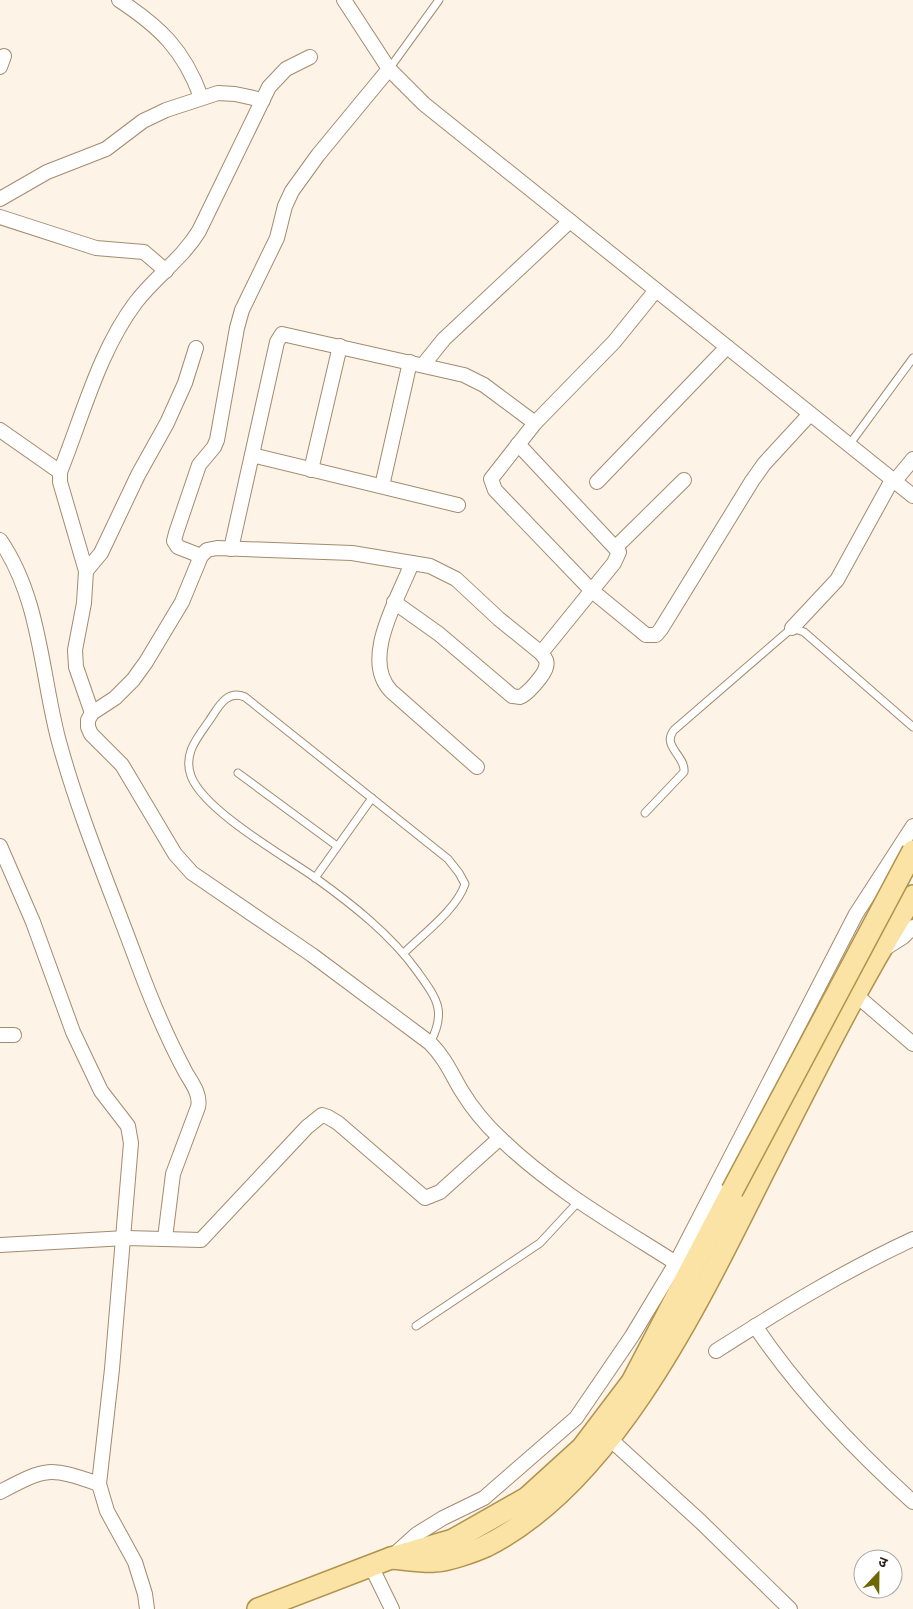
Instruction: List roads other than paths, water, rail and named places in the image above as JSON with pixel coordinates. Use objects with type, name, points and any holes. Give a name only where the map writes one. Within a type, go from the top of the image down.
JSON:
[{"type":"main road","points":[[258,1609],[391,1558],[454,1540],[527,1498],[582,1448],[632,1382],[913,851]]},
{"type":"main road","points":[[391,1558],[438,1562],[485,1547],[524,1524],[558,1494],[610,1439],[696,1304],[825,1051],[879,951],[913,896]]},
{"type":"street","points":[[119,0],[157,28],[172,44],[192,71],[201,97]]},
{"type":"street","points":[[344,0],[389,69],[424,104],[913,496]]},
{"type":"street","points":[[92,713],[76,667],[75,650],[84,602],[86,571],[60,482],[60,472],[102,361],[119,329],[136,302],[188,250],[263,100],[276,78],[286,69],[310,56]]},
{"type":"street","points":[[201,556],[178,547],[174,541],[199,465],[214,447],[242,310],[278,238],[292,191],[318,155],[389,69]]},
{"type":"street","points":[[0,199],[47,172],[106,149],[143,121],[201,97],[218,93],[235,94],[263,100]]},
{"type":"street","points":[[0,217],[96,248],[144,252],[166,271]]},
{"type":"street","points":[[382,486],[417,363],[570,221]]},
{"type":"street","points":[[656,290],[614,342],[535,423],[493,474],[491,484],[592,590],[646,635],[656,635],[756,475],[810,414]]},
{"type":"street","points":[[231,548],[279,337],[286,334],[417,363],[472,378],[535,423]]},
{"type":"street","points":[[311,470],[340,346]]},
{"type":"street","points":[[597,482],[727,347]]},
{"type":"street","points":[[86,571],[101,553],[138,475],[167,423],[185,383],[196,348]]},
{"type":"street","points":[[0,430],[60,472]]},
{"type":"street","points":[[518,444],[619,552],[618,557],[541,653]]},
{"type":"street","points":[[252,455],[458,505]]},
{"type":"street","points":[[792,628],[837,580],[892,480],[894,482],[913,459]]},
{"type":"street","points":[[616,548],[684,480]]},
{"type":"street","points":[[0,540],[21,580],[45,666],[57,735],[78,800],[144,982],[176,1055],[199,1097],[198,1107],[173,1174],[162,1238]]},
{"type":"street","points":[[394,602],[439,634],[512,696],[520,697],[526,694],[547,666],[546,658],[541,653],[499,619],[456,579],[430,566],[352,553],[231,548],[207,550],[201,556],[182,602],[146,662],[133,680],[115,698],[92,713],[88,720],[91,734],[122,765],[175,854],[192,873],[312,955],[430,1043],[443,1055],[474,1110],[500,1138],[540,1172],[676,1263]]},
{"type":"street","points":[[412,563],[394,602],[384,631],[381,678],[391,691],[478,767]]},
{"type":"street","points":[[391,1558],[417,1534],[443,1518],[484,1498],[576,1418],[632,1336],[676,1263],[848,931],[874,884],[913,826]]},
{"type":"street","points":[[0,846],[33,922],[73,1032],[101,1091],[128,1126],[131,1143],[124,1238],[99,1484],[107,1511],[135,1562],[145,1594],[147,1609]]},
{"type":"street","points":[[848,931],[879,951],[903,937],[913,927]]},
{"type":"street","points":[[856,995],[913,1044]]},
{"type":"street","points":[[0,1245],[124,1238],[201,1240],[307,1127],[322,1116],[328,1117],[338,1124],[425,1198],[440,1192],[500,1138]]},
{"type":"street","points":[[716,1351],[856,1266],[913,1239]]},
{"type":"street","points":[[755,1326],[778,1360],[807,1395],[889,1480],[913,1502]]},
{"type":"street","points":[[610,1439],[701,1522],[790,1609]]},
{"type":"street","points":[[0,1492],[35,1474],[48,1471],[62,1471],[99,1484]]},
{"type":"street","points":[[371,1566],[392,1609]]},
{"type":"lane","points":[[389,69],[440,0]]},
{"type":"lane","points":[[849,445],[913,358]]},
{"type":"lane","points":[[645,813],[684,772],[685,764],[669,741],[669,736],[792,628],[804,632],[913,727]]},
{"type":"lane","points":[[404,953],[454,904],[462,893],[465,884],[459,872],[448,859],[245,697],[239,695],[224,699],[191,746],[188,760],[191,776],[200,791],[216,807],[264,844],[315,878],[372,924],[404,953],[428,986],[440,1010],[439,1024],[430,1043]]},
{"type":"lane","points":[[238,773],[337,846]]},
{"type":"lane","points":[[315,878],[372,798]]},
{"type":"lane","points":[[416,1326],[540,1243],[580,1200]]}]
